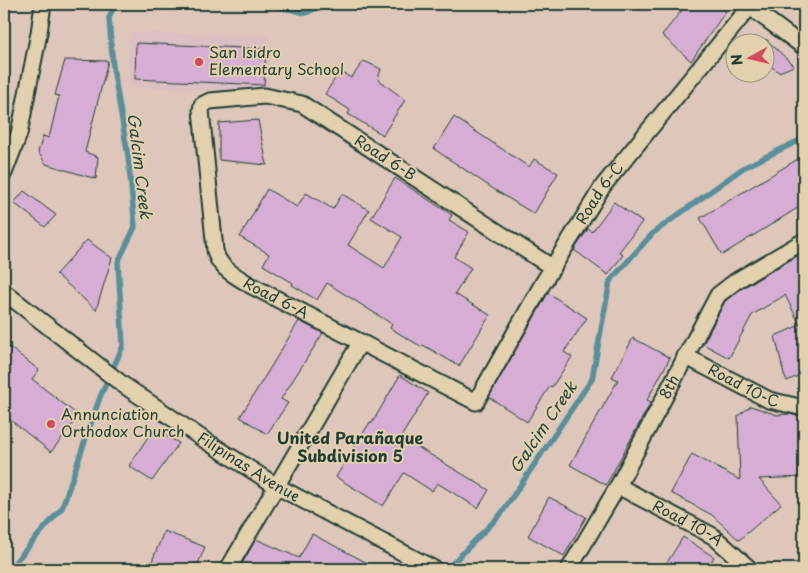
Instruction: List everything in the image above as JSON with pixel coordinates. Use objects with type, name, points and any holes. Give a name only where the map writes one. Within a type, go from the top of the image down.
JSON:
[{"type":"street","points":[[4,173],[19,134],[43,4]]},
{"type":"street","points":[[749,5],[804,47]]},
{"type":"street","name":"Road 6-C","points":[[476,402],[553,268],[603,186],[749,5]]},
{"type":"street","name":"Road 6-B","points":[[202,105],[210,101],[265,96],[302,104],[553,268]]},
{"type":"street","name":"Road 6-A","points":[[202,105],[215,250],[218,260],[232,274],[250,285],[476,402]]},
{"type":"street","name":"8th","points":[[569,569],[618,486],[718,295],[736,281],[804,241]]},
{"type":"street","name":"Filipinas Avenue","points":[[4,292],[122,384],[200,438],[278,487],[434,569]]},
{"type":"street","points":[[228,569],[278,487],[360,342]]},
{"type":"street","name":"Road 10-C","points":[[685,356],[769,400],[804,408]]},
{"type":"street","name":"Road 10-A","points":[[618,486],[713,536],[750,569]]},
{"type":"shaded area","name":"San Isidro Elementary School","points":[[130,32],[270,36],[268,92],[128,87]]},
{"type":"building","points":[[687,4],[714,4],[726,11],[691,61],[662,35]]},
{"type":"building","name":"San Isidro Elementary School","points":[[136,43],[266,49],[264,85],[135,79]]},
{"type":"building","points":[[776,49],[794,66],[779,72],[776,70]]},
{"type":"building","points":[[65,60],[108,61],[85,152],[98,157],[96,179],[46,164],[38,152],[43,136],[49,138],[59,96],[55,95]]},
{"type":"building","points":[[364,61],[381,69],[378,79],[405,100],[383,135],[348,114],[350,110],[325,94],[340,71],[351,78]]},
{"type":"building","points":[[454,117],[529,167],[534,159],[558,173],[534,214],[434,149]]},
{"type":"building","points":[[258,120],[267,165],[219,160],[219,123]]},
{"type":"building","points":[[804,157],[804,204],[722,255],[700,218]]},
{"type":"building","points":[[395,178],[452,215],[449,220],[469,232],[454,257],[471,268],[455,294],[490,315],[459,366],[390,328],[392,324],[327,283],[317,300],[263,265],[269,254],[240,237],[267,189],[297,207],[306,193],[333,209],[342,194],[369,210],[348,245],[384,268],[402,237],[371,218]]},
{"type":"building","points":[[24,191],[56,215],[45,227],[14,203]]},
{"type":"building","points":[[614,202],[642,222],[619,252],[623,255],[608,275],[574,250],[588,229],[592,232]]},
{"type":"building","points":[[87,240],[112,258],[96,310],[56,274]]},
{"type":"building","points":[[804,252],[804,373],[787,381],[784,374],[775,336],[800,325],[785,295],[752,315],[729,358],[703,344],[725,301],[741,289]]},
{"type":"building","points":[[548,293],[587,318],[564,352],[572,357],[552,387],[550,386],[527,422],[489,397]]},
{"type":"building","points":[[299,321],[323,333],[281,399],[288,403],[267,434],[240,417]]},
{"type":"building","points":[[633,338],[670,358],[647,400],[651,402],[606,485],[570,465],[618,380],[612,377]]},
{"type":"building","points":[[4,343],[39,370],[32,379],[79,416],[51,452],[4,415]]},
{"type":"building","points":[[400,375],[428,393],[401,437],[489,490],[478,508],[437,483],[432,491],[404,473],[383,506],[336,477],[370,422],[372,423]]},
{"type":"building","points":[[751,406],[777,415],[789,414],[803,417],[804,477],[759,479],[781,504],[739,540],[712,515],[671,493],[692,454],[740,480],[738,416]]},
{"type":"building","points":[[153,429],[179,443],[152,481],[129,466]]},
{"type":"building","points":[[549,497],[586,517],[564,556],[528,536]]},
{"type":"building","points":[[164,531],[205,547],[196,569],[149,569]]},
{"type":"building","points":[[312,534],[379,569],[239,569],[256,539],[299,558]]},
{"type":"building","points":[[683,537],[714,557],[707,569],[663,569]]},
{"type":"waterway","name":"Galcim Creek","points":[[9,569],[62,508],[100,397],[123,346],[118,262],[135,227],[128,156],[113,67],[109,18],[115,4]]},
{"type":"waterway","name":"Galcim Creek","points":[[267,4],[306,13],[324,4]]},
{"type":"waterway","name":"Galcim Creek","points":[[449,567],[501,514],[592,379],[610,281],[653,233],[743,168],[804,138]]},
{"type":"place","name":"San Isidro Elementary School","points":[[199,62]]},
{"type":"place","name":"Annunciation Orthodox Church","points":[[51,424]]},
{"type":"district","name":"United Parañaque Subdivision 5","points":[[350,447]]}]
